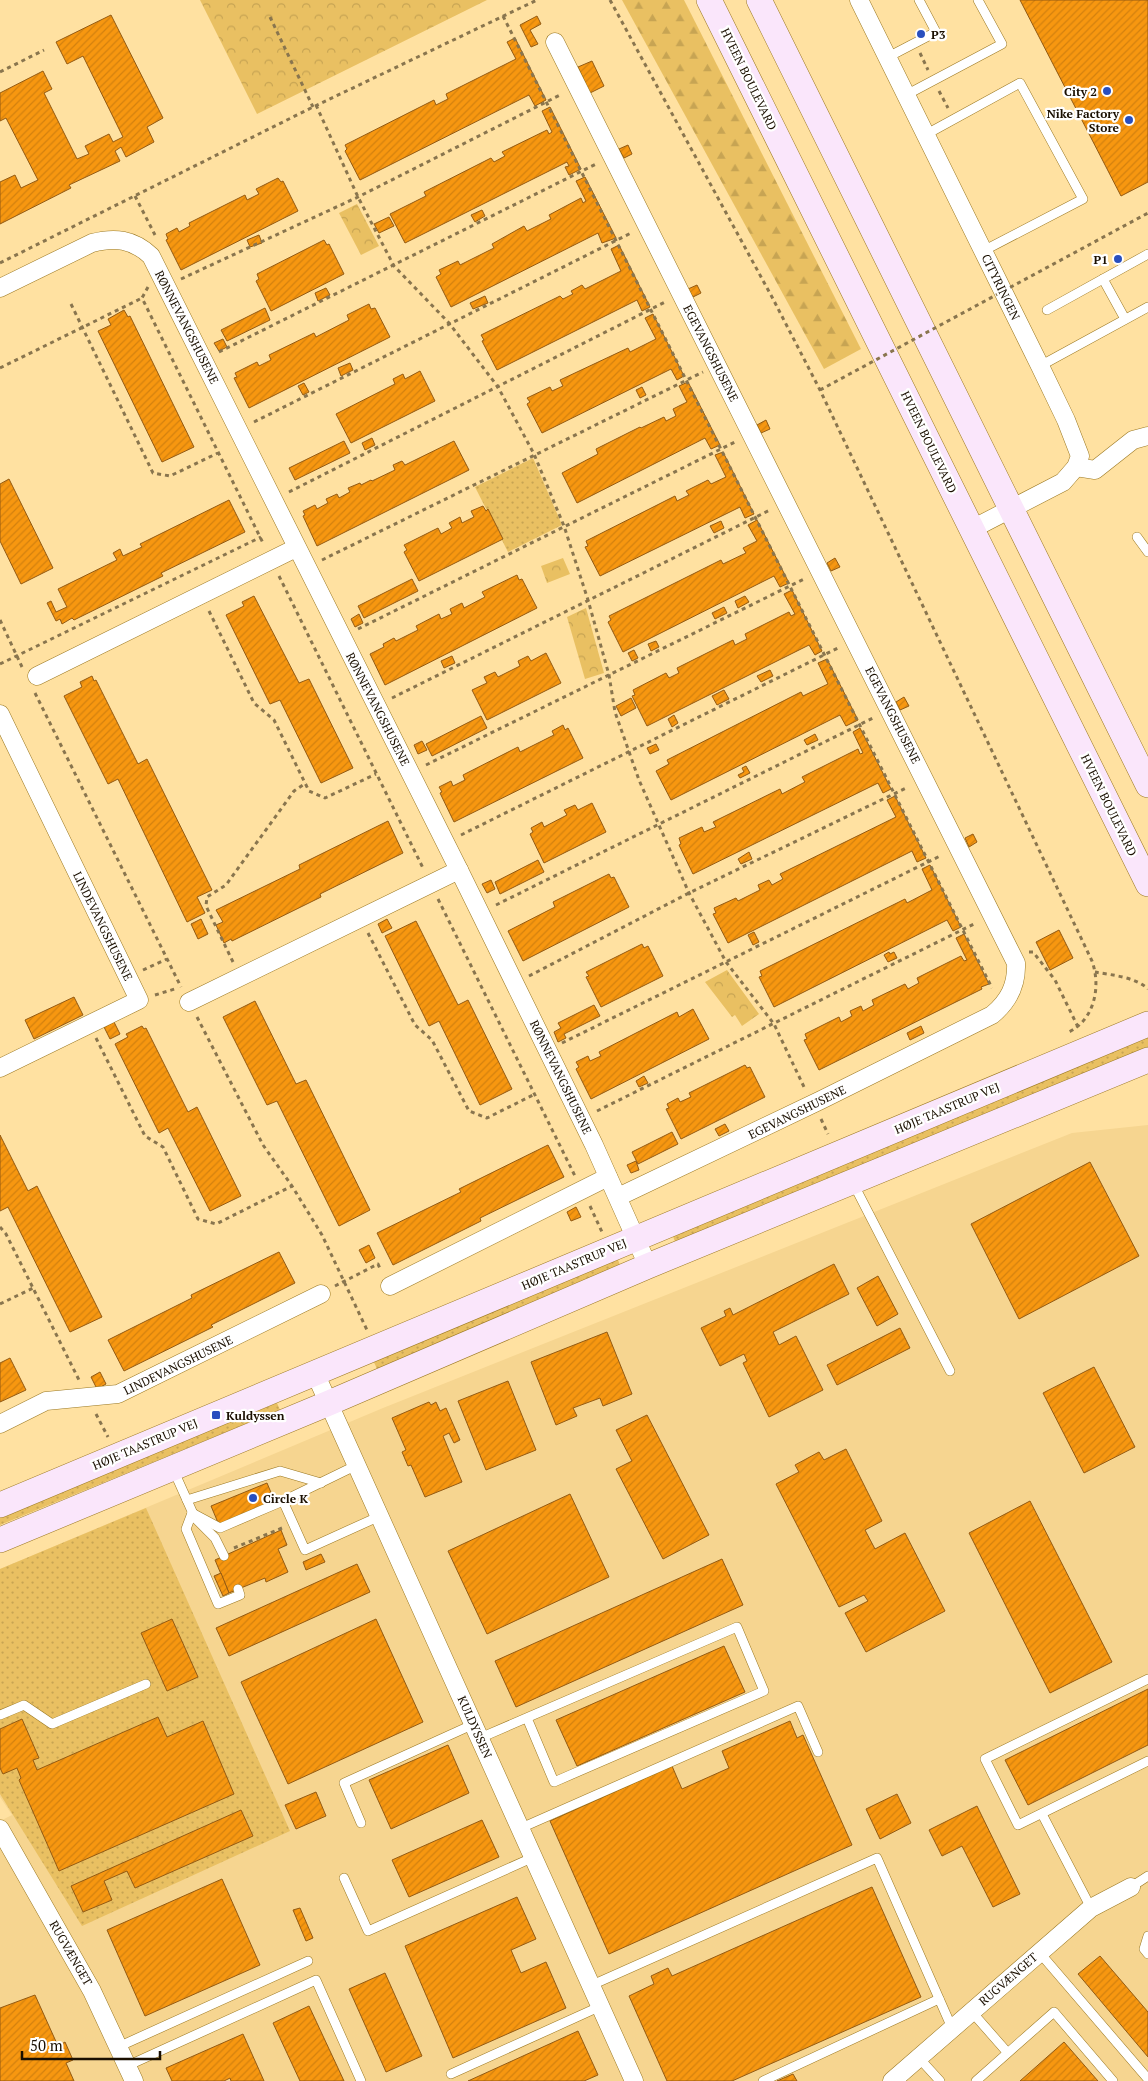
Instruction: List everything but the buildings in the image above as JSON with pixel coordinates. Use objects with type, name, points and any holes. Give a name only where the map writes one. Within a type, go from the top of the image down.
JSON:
[{"type":"street","name":"HVEEN BOULEVARD","points":[[709,0],[1148,884]]},
{"type":"street","points":[[758,0],[1148,785]]},
{"type":"street","name":"CITYRINGEN","points":[[859,0],[1066,420],[1080,456],[1076,467]]},
{"type":"street","name":"EGEVANGSHUSENE","points":[[555,42],[1016,963],[1015,984],[1006,1003],[992,1015],[814,1104],[618,1197]]},
{"type":"street","name":"RØNNEVANGSHUSENE","points":[[0,288],[92,243],[109,239],[125,240],[139,246],[151,256],[306,568],[446,843],[581,1119],[648,1266]]},
{"type":"street","points":[[972,529],[1063,482],[1076,467],[1095,470],[1133,440],[1148,436]]},
{"type":"street","points":[[32,679],[296,548]]},
{"type":"street","name":"LINDEVANGSHUSENE","points":[[0,714],[139,1000]]},
{"type":"street","points":[[185,995],[240,978],[459,870]]},
{"type":"street","points":[[0,1068],[139,1000]]},
{"type":"street","name":"HØJE TAASTRUP VEJ","points":[[0,1505],[1148,1024]]},
{"type":"street","points":[[0,1540],[329,1403],[852,1180],[1148,1060]]},
{"type":"street","points":[[390,1286],[608,1177]]},
{"type":"street","name":"LINDEVANGSHUSENE","points":[[0,1424],[46,1401],[118,1394],[321,1294]]},
{"type":"street","name":"KULDYSSEN","points":[[315,1374],[634,2081]]},
{"type":"street","name":"RUGVÆNGET","points":[[0,1829],[89,1984],[130,2073]]},
{"type":"street","name":"RUGVÆNGET","points":[[892,2081],[1091,1908],[1131,1887]]},
{"type":"lane","points":[[888,58],[936,32],[919,0]]},
{"type":"lane","points":[[906,95],[1002,44],[978,0]]},
{"type":"lane","points":[[925,135],[1020,83],[1083,198],[983,251]]},
{"type":"lane","points":[[1047,310],[1148,254]]},
{"type":"lane","points":[[1103,279],[1125,319]]},
{"type":"lane","points":[[1040,366],[1148,306]]},
{"type":"lane","points":[[1137,537],[1148,552]]},
{"type":"lane","points":[[852,1180],[950,1371]]},
{"type":"lane","points":[[192,1513],[220,1528],[283,1501],[357,1465]]},
{"type":"lane","points":[[173,1468],[195,1518],[227,1553]]},
{"type":"lane","points":[[186,1500],[280,1471],[321,1483]]},
{"type":"lane","points":[[283,1501],[305,1550],[380,1516]]},
{"type":"lane","points":[[192,1513],[186,1529],[218,1604],[240,1595],[238,1590]]},
{"type":"lane","points":[[361,1823],[344,1783],[477,1731],[526,1718],[737,1627],[764,1691],[554,1782],[526,1718]]},
{"type":"lane","points":[[1148,1679],[986,1759],[1018,1825],[1148,1761]]},
{"type":"lane","points":[[0,1715],[24,1705],[52,1724],[146,1684]]},
{"type":"lane","points":[[521,1828],[798,1706],[818,1752]]},
{"type":"lane","points":[[1042,1814],[1091,1908]]},
{"type":"lane","points":[[344,1878],[368,1931],[534,1857]]},
{"type":"lane","points":[[592,1985],[877,1858],[952,2028]]},
{"type":"lane","points":[[1131,1887],[1148,1876]]},
{"type":"lane","points":[[1148,1936],[1144,1949],[1148,1954]]},
{"type":"lane","points":[[1039,1952],[1148,2079]]},
{"type":"lane","points":[[118,2047],[308,1960]]},
{"type":"lane","points":[[130,2073],[316,1980],[361,2081]]},
{"type":"lane","points":[[763,2081],[939,1999]]},
{"type":"lane","points":[[451,2074],[601,2006]]},
{"type":"lane","points":[[971,2011],[1007,2052]]},
{"type":"lane","points":[[976,2081],[1054,2012],[1113,2081]]},
{"type":"lane","points":[[919,2058],[940,2081]]},
{"type":"path","points":[[0,263],[315,106],[536,0]]},
{"type":"path","points":[[610,0],[772,297],[820,390],[1095,972],[1093,1003],[1090,1011],[1078,1027],[1055,980],[1033,952],[1011,951]]},
{"type":"path","points":[[503,16],[993,990]]},
{"type":"path","points":[[270,17],[394,266],[449,324],[498,387],[534,454],[564,526],[609,674],[615,712],[658,824],[689,893],[726,962],[774,1024],[828,1134]]},
{"type":"path","points":[[0,72],[44,50]]},
{"type":"path","points":[[167,286],[358,197],[577,86]]},
{"type":"path","points":[[204,360],[612,156]]},
{"type":"path","points":[[820,390],[1148,213]]},
{"type":"path","points":[[238,430],[646,225]]},
{"type":"path","points":[[0,368],[142,298],[157,268]]},
{"type":"path","points":[[273,500],[681,294]]},
{"type":"path","points":[[142,298],[603,1233]]},
{"type":"path","points":[[71,304],[153,473],[170,476],[218,453]]},
{"type":"path","points":[[306,568],[717,365]]},
{"type":"path","points":[[342,637],[751,433]]},
{"type":"path","points":[[377,706],[786,502]]},
{"type":"path","points":[[0,664],[261,537]]},
{"type":"path","points":[[410,773],[820,571]]},
{"type":"path","points":[[201,595],[254,702],[274,720],[309,791],[326,798],[376,774]]},
{"type":"path","points":[[0,620],[17,656],[32,679],[167,959],[262,1145],[292,1186],[322,1235],[368,1332]]},
{"type":"path","points":[[446,843],[855,640]]},
{"type":"path","points":[[480,913],[890,710]]},
{"type":"path","points":[[514,983],[689,893],[924,779]]},
{"type":"path","points":[[240,978],[206,906],[207,897],[226,885],[294,791],[306,783]]},
{"type":"path","points":[[547,1050],[958,847]]},
{"type":"path","points":[[581,1119],[992,915]]},
{"type":"path","points":[[360,918],[415,1025],[432,1040],[468,1111],[487,1118],[535,1094]]},
{"type":"path","points":[[128,977],[167,959]]},
{"type":"path","points":[[1095,972],[1146,984],[1148,988]]},
{"type":"path","points":[[139,1000],[185,995]]},
{"type":"path","points":[[89,1024],[145,1136],[163,1148],[198,1219],[216,1224],[292,1186]]},
{"type":"path","points":[[0,1227],[6,1234],[110,1442]]},
{"type":"path","points":[[321,1294],[378,1264],[390,1286]]},
{"type":"path","points":[[0,1304],[33,1288]]},
{"type":"path","points":[[227,1553],[293,1523]]},
{"type":"shaded area","points":[[1148,1125],[1148,2081],[0,2081],[0,1821],[12,1815],[0,1797],[0,1569],[383,1408],[1072,1133]]},
{"type":"green space","points":[[200,0],[487,0],[257,114]]},
{"type":"green space","points":[[622,0],[684,0],[861,349],[824,369]]},
{"type":"green space","points":[[357,204],[379,246],[361,255],[339,213]]},
{"type":"green space","points":[[533,458],[562,525],[508,552],[475,487]]},
{"type":"green space","points":[[563,558],[570,574],[547,583],[541,566]]},
{"type":"green space","points":[[586,608],[604,673],[585,679],[567,617]]},
{"type":"green space","points":[[727,970],[759,1014],[742,1026],[735,1015],[732,1017],[705,982]]},
{"type":"green space","points":[[1148,1035],[1148,1047],[676,1244],[672,1234]]},
{"type":"green space","points":[[617,1257],[621,1268],[377,1369],[373,1360]]},
{"type":"green space","points":[[277,1403],[280,1410],[0,1525],[0,1514]]},
{"type":"green space","points":[[146,1508],[290,1831],[82,1926],[0,1794],[0,1569]]},
{"type":"place","name":"P3","points":[[921,34]]},
{"type":"place","name":"City 2","points":[[1107,91]]},
{"type":"place","name":"Nike Factory Store","points":[[1129,120]]},
{"type":"place","name":"P1","points":[[1118,259]]},
{"type":"place","name":"Kuldyssen","points":[[216,1415]]},
{"type":"place","name":"Circle K","points":[[253,1498]]}]
